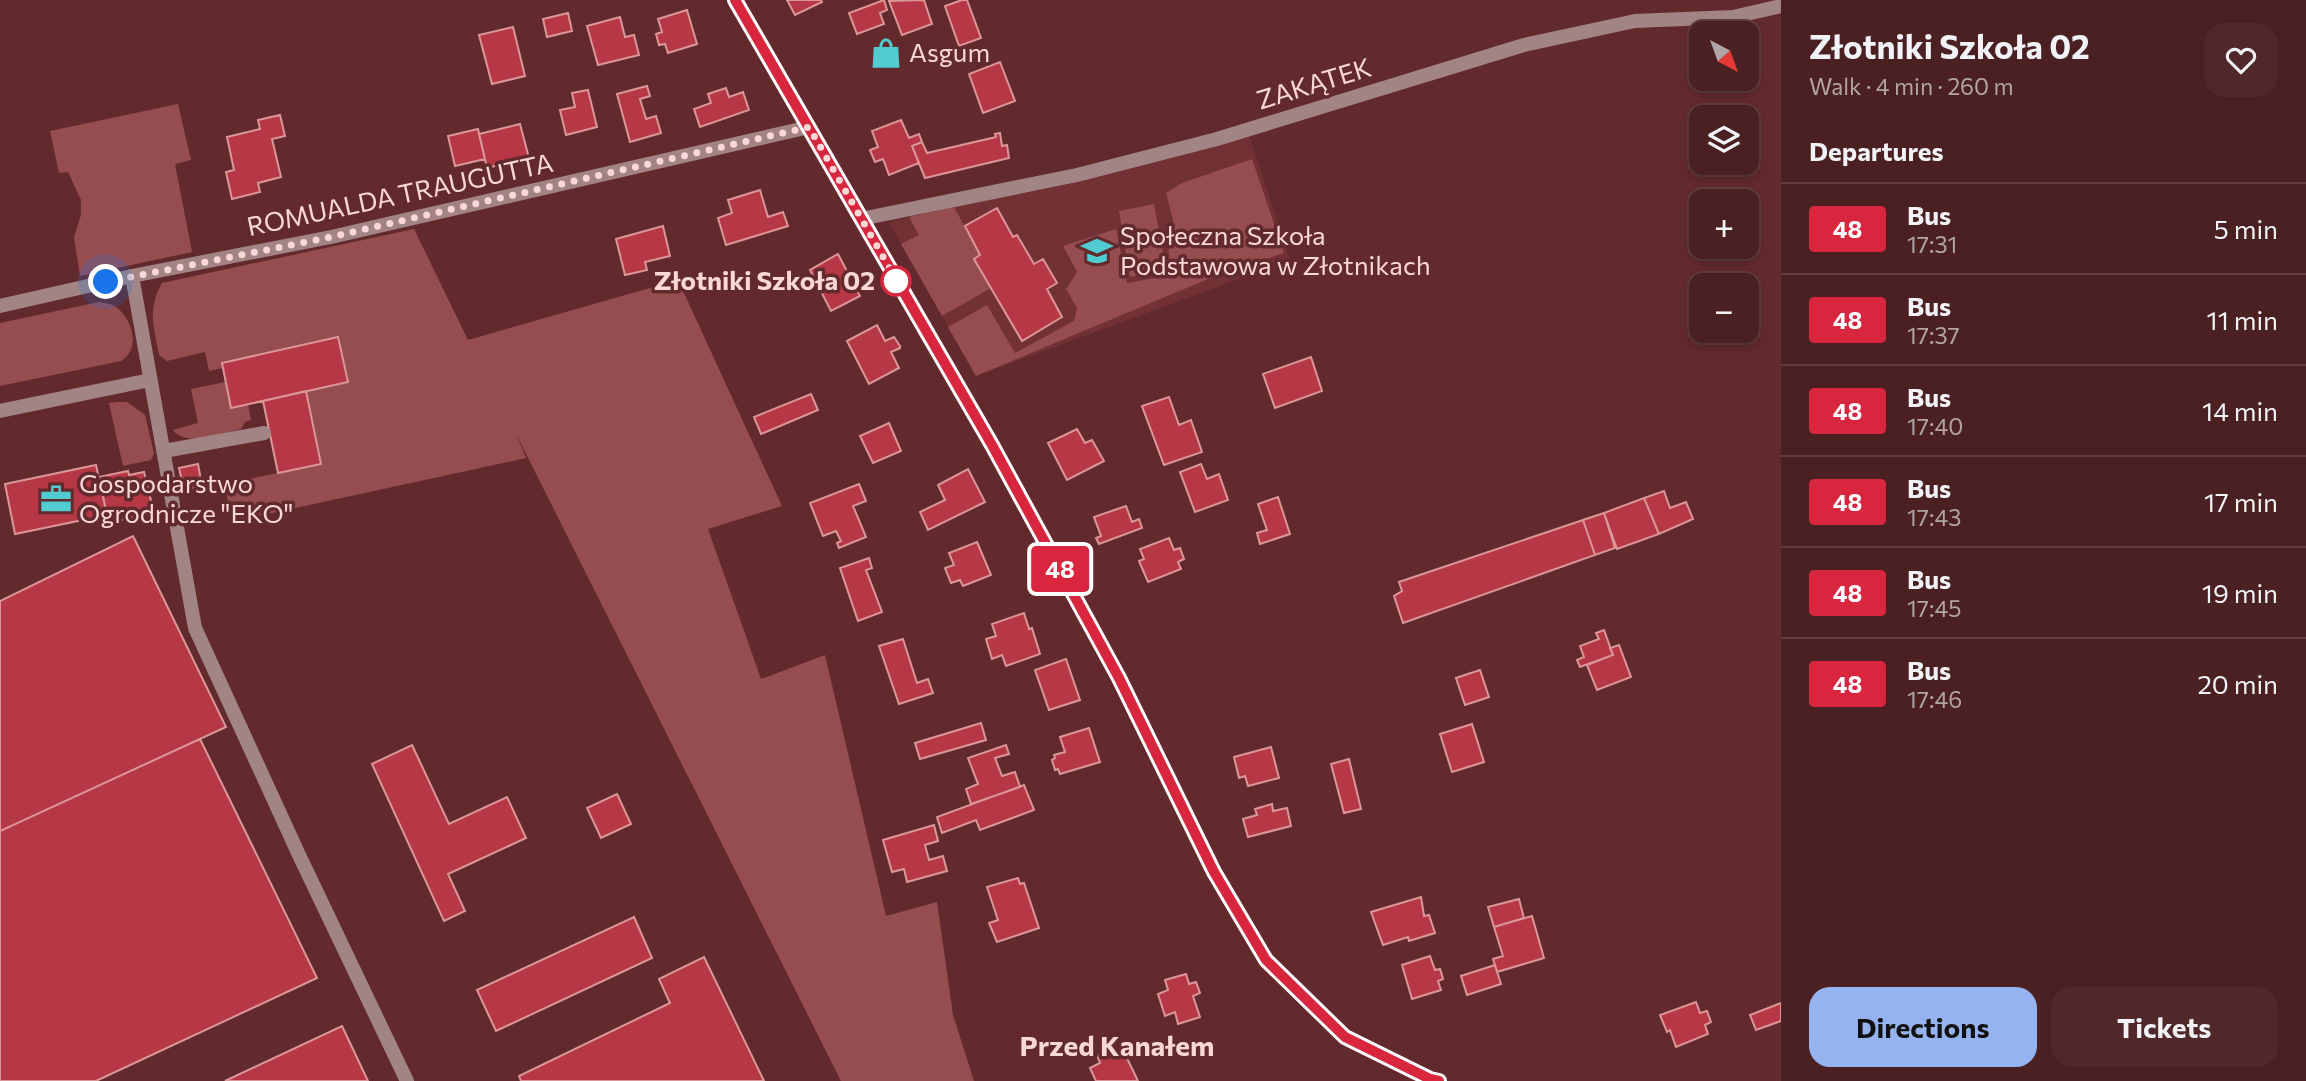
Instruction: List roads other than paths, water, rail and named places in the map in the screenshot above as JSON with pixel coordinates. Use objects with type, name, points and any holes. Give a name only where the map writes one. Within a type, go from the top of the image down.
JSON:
[{"type":"street","points":[[734,0],[992,445],[1119,678],[1214,872],[1266,960],[1345,1037],[1439,1081]]},
{"type":"street","name":"ZAKĄTEK","points":[[861,219],[1077,175],[1217,139],[1524,45],[1635,21],[1733,17],[1781,6]]},
{"type":"street","name":"ROMUALDA TRAUGUTTA","points":[[0,306],[132,276],[331,237],[809,127]]},
{"type":"street","points":[[132,276],[195,628],[407,1081]]},
{"type":"street","points":[[0,411],[150,380]]},
{"type":"street","points":[[164,451],[264,433]]},
{"type":"place","name":"Asgum","points":[[886,53]]},
{"type":"place","name":"Społeczna Szkoła Podstawowa w Złotnikach","points":[[1097,251]]},
{"type":"place","name":"Złotniki Szkoła 02","points":[[896,281]]},
{"type":"place","name":"Gospodarstwo Ogrodnicze \"EKO\"","points":[[56,499]]},
{"type":"district","name":"Przed Kanałem","points":[[1117,1046]]}]
